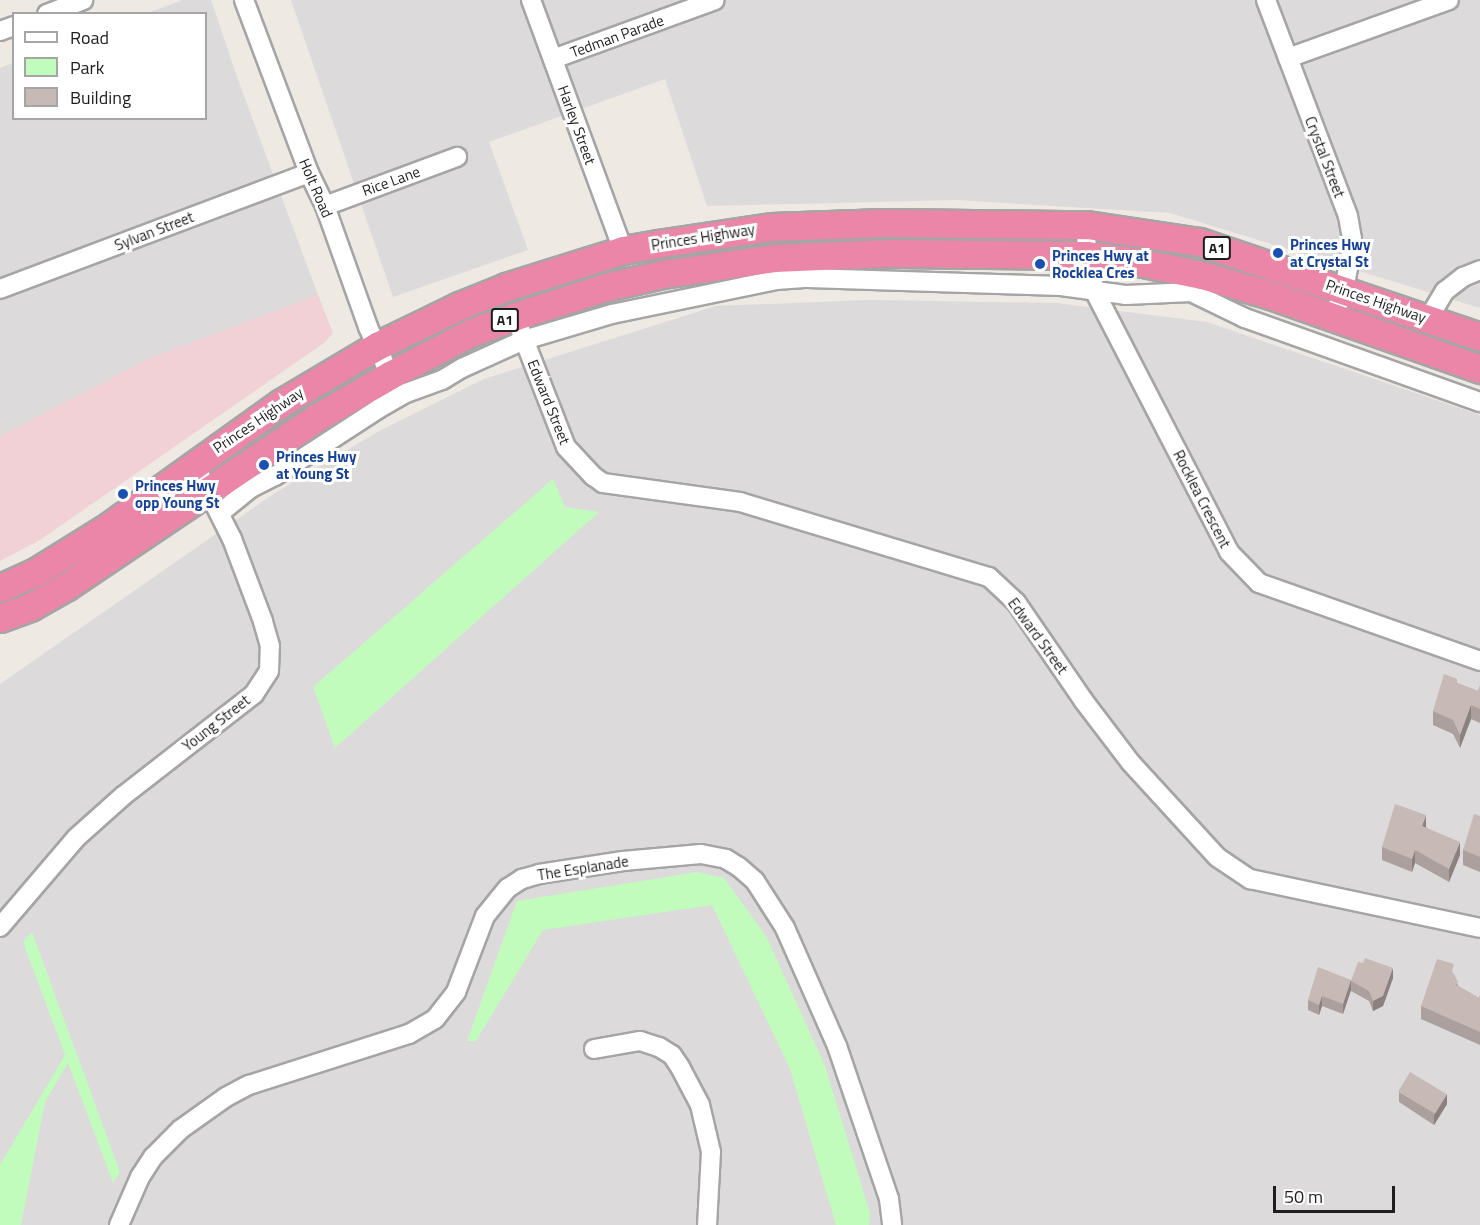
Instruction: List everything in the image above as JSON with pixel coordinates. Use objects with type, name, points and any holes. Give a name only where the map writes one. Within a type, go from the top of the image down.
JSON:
[{"type":"highway","name":"Princes Highway","points":[[0,588],[34,573],[105,529],[194,462],[328,373],[377,346],[459,306],[506,287],[623,250],[771,227],[884,223],[1087,225],[1200,242],[1480,337]]},
{"type":"highway","name":"Princes Highway","points":[[0,618],[30,607],[215,502],[316,418],[390,375],[470,333],[520,328],[606,287],[663,274],[774,258],[889,253],[1086,255],[1138,262],[1202,275],[1270,295],[1480,369]]},
{"type":"street","points":[[52,12],[83,0]]},
{"type":"street","name":"Holt Road","points":[[244,0],[309,173],[325,206],[390,375]]},
{"type":"street","name":"Harley Street","points":[[531,0],[623,250]]},
{"type":"street","name":"Tedman Parade","points":[[553,59],[715,0]]},
{"type":"street","name":"Crystal Street","points":[[1266,0],[1348,216],[1352,239],[1344,289],[1333,318]]},
{"type":"street","points":[[1288,58],[1449,0]]},
{"type":"street","name":"Rice Lane","points":[[325,206],[457,157]]},
{"type":"street","name":"Sylvan Street","points":[[0,290],[309,173]]},
{"type":"street","name":"Rocklea Crescent","points":[[1087,225],[1086,255],[1095,292],[1229,552],[1259,583],[1480,662]]},
{"type":"street","points":[[1428,319],[1445,291],[1463,277],[1480,270]]},
{"type":"street","name":"Princes Highway","points":[[215,502],[251,488],[282,471],[378,408],[406,393],[442,381],[520,328],[623,312],[776,280],[808,278],[1061,286],[1126,295],[1191,292],[1245,318],[1480,402]]},
{"type":"street","name":"Edward Street","points":[[520,328],[566,447],[584,469],[603,483],[740,502],[989,577],[1016,602],[1083,700],[1131,763],[1217,857],[1250,879],[1480,928]]},
{"type":"street","points":[[1393,370],[1404,343]]},
{"type":"street","points":[[1433,385],[1445,357]]},
{"type":"street","name":"Young Street","points":[[0,927],[76,838],[123,796],[254,694],[264,681],[271,659],[270,646],[254,597],[215,502],[194,462]]},
{"type":"street","name":"The Esplanade","points":[[119,1225],[140,1177],[153,1157],[181,1130],[226,1096],[249,1085],[410,1034],[435,1019],[456,992],[485,916],[508,888],[522,879],[539,874],[623,861],[701,854],[719,857],[739,867],[755,881],[785,928],[837,1046],[889,1199],[892,1225]]},
{"type":"street","points":[[594,1049],[640,1041],[662,1042],[680,1067],[705,1121],[712,1168],[707,1225]]},
{"type":"shaded area","points":[[183,0],[211,0],[237,77],[318,295],[148,359],[0,436],[0,68],[12,63],[12,120],[207,120],[207,12],[150,12]]},
{"type":"shaded area","points":[[291,0],[1480,0],[1480,308],[1170,213],[956,200],[707,206],[665,79],[489,142],[528,250],[393,297]]},
{"type":"shaded area","points":[[318,295],[333,333],[324,343],[40,540],[0,561],[0,436],[148,359]]},
{"type":"shaded area","points":[[869,300],[1056,303],[1207,322],[1480,415],[1480,1225],[0,1225],[0,684],[275,493],[379,431],[484,379],[716,306]]},
{"type":"green space","points":[[553,479],[565,507],[599,512],[335,748],[313,687]]},
{"type":"green space","points":[[697,872],[724,878],[766,936],[825,1066],[870,1213],[869,1225],[836,1225],[790,1069],[712,905],[543,930],[476,1041],[467,1041],[517,901]]},
{"type":"green space","points":[[32,932],[120,1172],[113,1183],[68,1063],[45,1102],[21,1225],[0,1225],[0,1165],[65,1055],[23,942]]},
{"type":"building","points":[[1444,674],[1457,679],[1457,683],[1478,691],[1480,686],[1480,709],[1471,705],[1460,735],[1453,720],[1433,711]]},
{"type":"building","points":[[1395,804],[1426,815],[1422,826],[1460,842],[1449,869],[1415,850],[1412,859],[1382,847]]},
{"type":"building","points":[[1474,814],[1480,816],[1480,857],[1463,850]]},
{"type":"building","points":[[1365,958],[1393,968],[1383,996],[1373,1001],[1369,991],[1351,981],[1358,962],[1363,963]]},
{"type":"building","points":[[1437,959],[1454,964],[1452,971],[1458,982],[1456,985],[1479,998],[1480,995],[1480,1032],[1421,1006]]},
{"type":"building","points":[[1318,967],[1351,980],[1343,1004],[1322,996],[1319,1005],[1308,1000]]},
{"type":"building","points":[[1410,1072],[1447,1094],[1435,1114],[1398,1092]]},
{"type":"place","name":"Princes Hwy at Crystal St","points":[[1278,253]]},
{"type":"place","name":"Princes Hwy at Rocklea Cres","points":[[1040,264]]},
{"type":"place","name":"Princes Hwy at Young St","points":[[264,465]]},
{"type":"place","name":"Princes Hwy opp Young St","points":[[123,494]]}]
